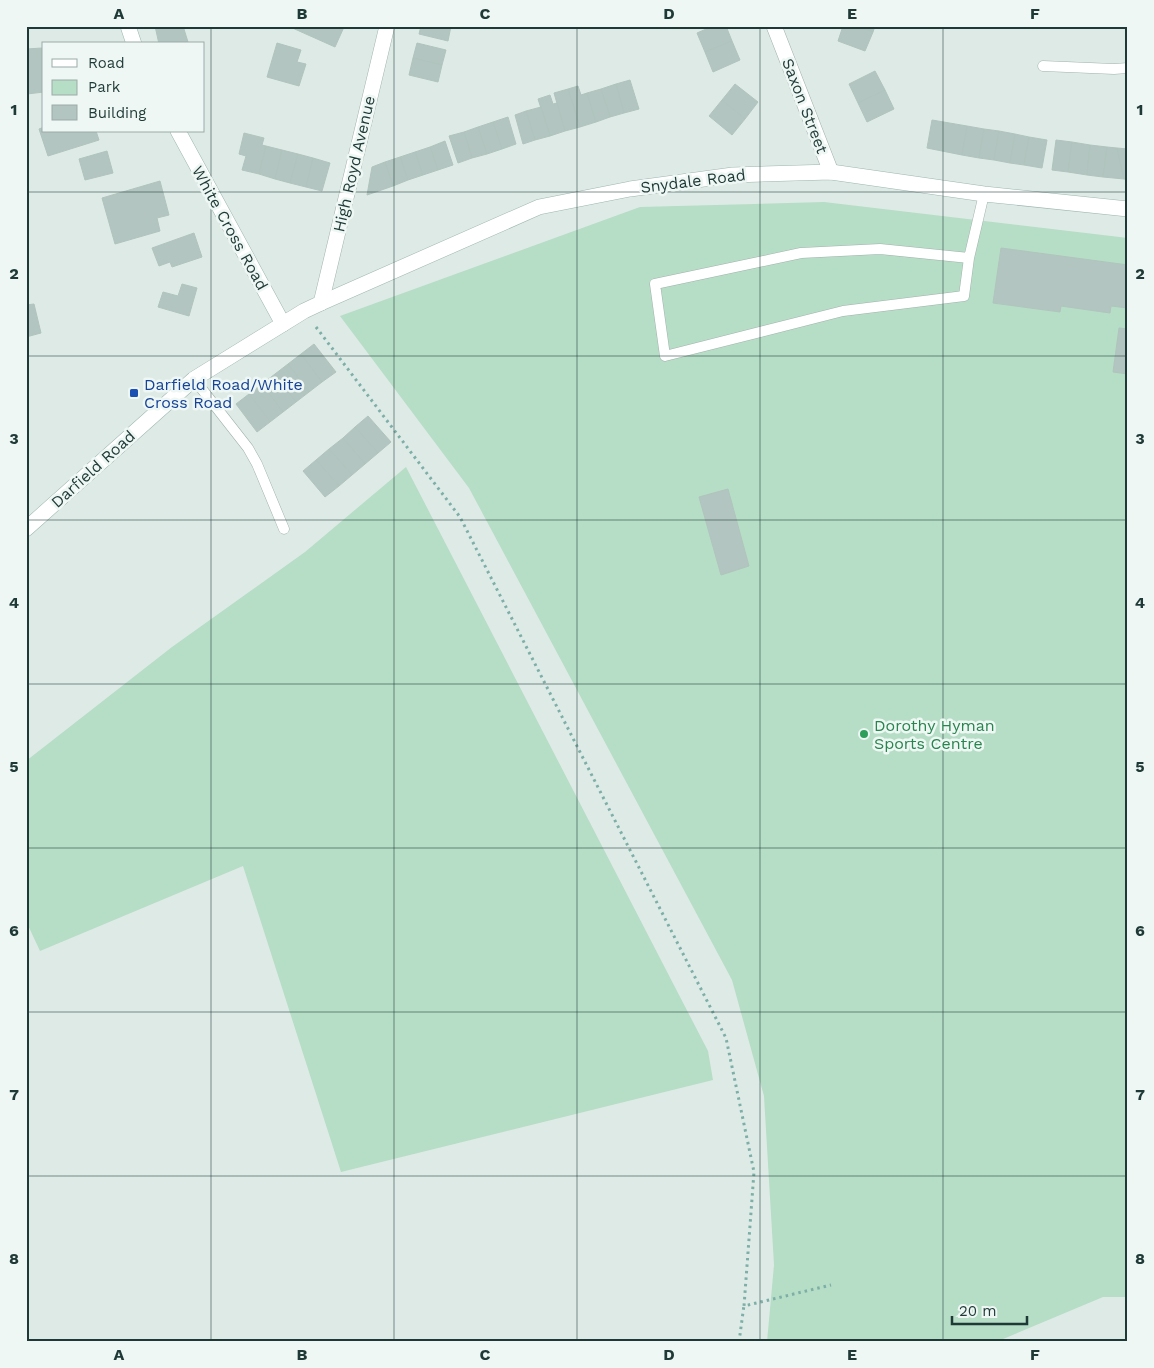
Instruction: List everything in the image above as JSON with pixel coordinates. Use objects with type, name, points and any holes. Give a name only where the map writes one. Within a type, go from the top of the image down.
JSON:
[{"type":"street","points":[[128,26],[133,42]]},
{"type":"street","name":"High Royd Avenue","points":[[321,303],[387,26]]},
{"type":"street","name":"Saxon Street","points":[[774,26],[831,172]]},
{"type":"street","name":"Saxon Street","points":[[780,41],[787,26]]},
{"type":"street","name":"White Cross Road","points":[[179,132],[283,324]]},
{"type":"street","name":"Snydale Road","points":[[283,324],[321,303],[539,207],[630,189],[733,175],[831,172],[984,194],[1128,209]]},
{"type":"street","name":"Darfield Road","points":[[26,529],[194,379],[283,324]]},
{"type":"lane","points":[[1043,66],[1128,68]]},
{"type":"lane","points":[[969,258],[880,249],[802,253],[655,284],[665,356],[842,311],[964,296],[969,258],[984,194]]},
{"type":"lane","points":[[194,379],[248,448],[257,464],[284,529]]},
{"type":"path","points":[[304,311],[460,517],[726,1038],[754,1172],[745,1300],[739,1342]]},
{"type":"path","points":[[745,1300],[744,1306],[831,1285]]},
{"type":"green space","name":"Dorothy Hyman Sports Centre","points":[[824,202],[1128,238],[1128,1297],[1103,1297],[996,1342],[842,1342],[841,1340],[767,1342],[774,1265],[764,1096],[732,980],[469,488],[340,316],[640,207]]},
{"type":"green space","points":[[406,467],[708,1051],[713,1080],[341,1172],[243,866],[40,951],[26,921],[26,761],[172,647],[305,552]]},
{"type":"building","points":[[155,26],[183,26],[188,42],[159,42]]},
{"type":"building","points":[[288,26],[344,26],[344,27],[335,47]]},
{"type":"building","points":[[421,26],[451,26],[448,41],[419,34]]},
{"type":"building","points":[[713,26],[726,26],[732,41],[705,52],[697,33]]},
{"type":"building","points":[[843,26],[858,26],[873,32],[865,51],[838,41]]},
{"type":"building","points":[[858,26],[875,26],[873,32]]},
{"type":"building","points":[[732,41],[740,60],[713,72],[705,52]]},
{"type":"building","points":[[277,43],[301,50],[297,62],[306,64],[299,86],[267,77]]},
{"type":"building","points":[[417,43],[446,50],[442,65],[413,58]]},
{"type":"building","points":[[42,48],[42,92],[27,94],[26,49]]},
{"type":"building","points":[[413,58],[442,65],[438,82],[409,75]]},
{"type":"building","points":[[875,71],[885,90],[858,103],[849,84]]},
{"type":"building","points":[[630,80],[639,109],[624,113],[616,84]]},
{"type":"building","points":[[616,84],[624,113],[610,117],[601,89]]},
{"type":"building","points":[[735,84],[758,102],[745,119],[722,100]]},
{"type":"building","points":[[578,86],[581,95],[587,93],[596,122],[580,127],[568,89]]},
{"type":"building","points":[[568,89],[580,127],[565,131],[554,93]]},
{"type":"building","points":[[601,89],[610,117],[596,122],[587,93]]},
{"type":"building","points":[[885,90],[894,109],[867,122],[858,103]]},
{"type":"building","points":[[550,95],[553,104],[557,103],[565,131],[550,136],[538,99]]},
{"type":"building","points":[[722,100],[745,119],[732,135],[709,116]]},
{"type":"building","points":[[541,107],[550,136],[535,140],[526,111]]},
{"type":"building","points":[[526,111],[535,140],[523,144],[515,115]]},
{"type":"building","points":[[508,117],[516,144],[502,149],[493,122]]},
{"type":"building","points":[[932,120],[967,126],[962,155],[927,148]]},
{"type":"building","points":[[493,122],[502,149],[487,154],[478,127]]},
{"type":"building","points":[[967,126],[984,129],[979,158],[962,155]]},
{"type":"building","points":[[478,127],[487,154],[472,158],[464,132]]},
{"type":"building","points":[[42,128],[42,132],[96,132],[99,140],[48,156],[39,129]]},
{"type":"building","points":[[984,129],[999,131],[994,160],[979,158]]},
{"type":"building","points":[[999,131],[1015,134],[1010,163],[994,160]]},
{"type":"building","points":[[464,132],[472,158],[458,163],[449,136]]},
{"type":"building","points":[[244,133],[264,138],[262,145],[266,146],[259,174],[242,170],[246,156],[239,154]]},
{"type":"building","points":[[1015,134],[1029,137],[1024,165],[1010,163]]},
{"type":"building","points":[[1029,137],[1047,140],[1042,168],[1024,165]]},
{"type":"building","points":[[1056,140],[1072,142],[1068,172],[1052,170]]},
{"type":"building","points":[[445,141],[453,165],[438,170],[430,147]]},
{"type":"building","points":[[1072,142],[1090,145],[1087,175],[1068,172]]},
{"type":"building","points":[[1090,145],[1107,147],[1103,177],[1087,175]]},
{"type":"building","points":[[266,146],[282,150],[275,179],[259,174]]},
{"type":"building","points":[[430,147],[438,170],[423,175],[415,152]]},
{"type":"building","points":[[1107,147],[1117,148],[1124,179],[1103,177]]},
{"type":"building","points":[[1117,148],[1128,149],[1128,180],[1124,179]]},
{"type":"building","points":[[282,150],[298,154],[290,183],[275,179]]},
{"type":"building","points":[[107,151],[113,173],[85,180],[79,159]]},
{"type":"building","points":[[415,152],[423,175],[408,180],[400,157]]},
{"type":"building","points":[[298,154],[313,158],[306,187],[290,183]]},
{"type":"building","points":[[400,157],[408,180],[393,186],[385,162]]},
{"type":"building","points":[[313,158],[330,163],[322,191],[306,187]]},
{"type":"building","points":[[385,162],[393,186],[367,195],[372,167]]},
{"type":"building","points":[[160,181],[169,215],[157,218],[160,231],[115,244],[102,198]]},
{"type":"building","points":[[194,233],[202,257],[172,267],[170,262],[159,266],[152,248]]},
{"type":"building","points":[[1001,248],[1128,265],[1128,308],[1111,306],[1110,313],[1061,306],[1060,312],[993,303]]},
{"type":"building","points":[[182,284],[197,288],[189,316],[158,307],[163,292],[178,296]]},
{"type":"building","points":[[34,304],[41,333],[26,337],[26,305]]},
{"type":"building","points":[[1119,328],[1128,329],[1128,374],[1113,372]]},
{"type":"building","points":[[314,344],[336,372],[322,382],[301,354]]},
{"type":"building","points":[[301,354],[322,382],[309,392],[288,364]]},
{"type":"building","points":[[288,364],[309,392],[296,402],[275,374]]},
{"type":"building","points":[[275,374],[296,402],[283,412],[262,384]]},
{"type":"building","points":[[262,384],[283,412],[270,422],[249,394]]},
{"type":"building","points":[[249,394],[270,422],[257,432],[236,404]]},
{"type":"building","points":[[368,416],[391,442],[378,453],[355,427]]},
{"type":"building","points":[[355,427],[378,453],[365,464],[343,438]]},
{"type":"building","points":[[343,438],[365,464],[352,475],[329,449]]},
{"type":"building","points":[[329,449],[352,475],[339,486],[316,460]]},
{"type":"building","points":[[316,460],[339,486],[325,497],[303,471]]},
{"type":"building","points":[[728,489],[749,566],[721,575],[699,497]]},
{"type":"place","name":"Darfield Road/White Cross Road","points":[[134,393]]},
{"type":"place","name":"Dorothy Hyman Sports Centre","points":[[864,734]]}]
